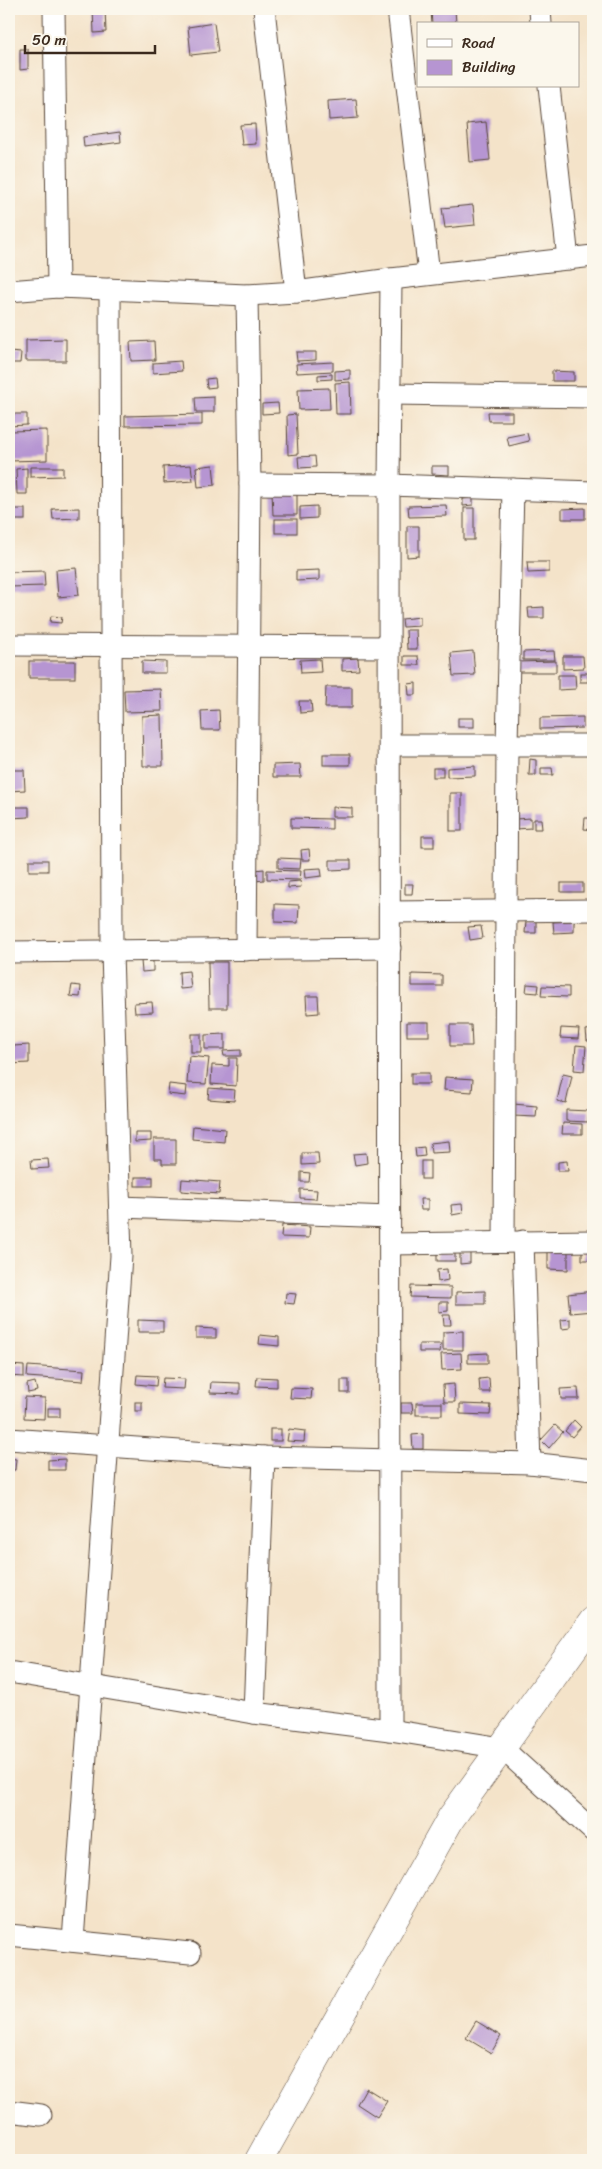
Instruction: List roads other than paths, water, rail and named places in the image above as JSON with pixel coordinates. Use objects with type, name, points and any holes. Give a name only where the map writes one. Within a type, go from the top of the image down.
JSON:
[{"type":"street","points":[[54,9],[58,287]]},
{"type":"street","points":[[264,9],[296,292]]},
{"type":"street","points":[[398,9],[429,274]]},
{"type":"street","points":[[540,9],[541,22]]},
{"type":"street","points":[[548,88],[568,259]]},
{"type":"street","points":[[9,291],[58,287],[247,296],[296,292],[429,274],[593,256]]},
{"type":"street","points":[[390,279],[390,1730]]},
{"type":"street","points":[[73,1942],[110,1445],[121,1256],[112,952],[110,289]]},
{"type":"street","points":[[246,950],[250,484],[247,296]]},
{"type":"street","points":[[390,394],[593,397]]},
{"type":"street","points":[[250,484],[389,485],[593,492]]},
{"type":"street","points":[[513,489],[507,744],[507,911],[513,1241],[530,1463]]},
{"type":"street","points":[[9,645],[389,648]]},
{"type":"street","points":[[390,745],[593,745]]},
{"type":"street","points":[[390,912],[593,910]]},
{"type":"street","points":[[9,952],[390,948]]},
{"type":"street","points":[[120,1207],[390,1217]]},
{"type":"street","points":[[390,1244],[593,1241]]},
{"type":"street","points":[[9,1439],[264,1457],[530,1463],[593,1470]]},
{"type":"street","points":[[254,1713],[264,1457]]},
{"type":"street","points":[[259,2160],[451,1818],[593,1623]]},
{"type":"street","points":[[9,1672],[254,1713],[390,1730],[502,1748],[593,1831]]},
{"type":"street","points":[[9,1935],[190,1953]]},
{"type":"street","points":[[9,2111],[41,2115]]}]
